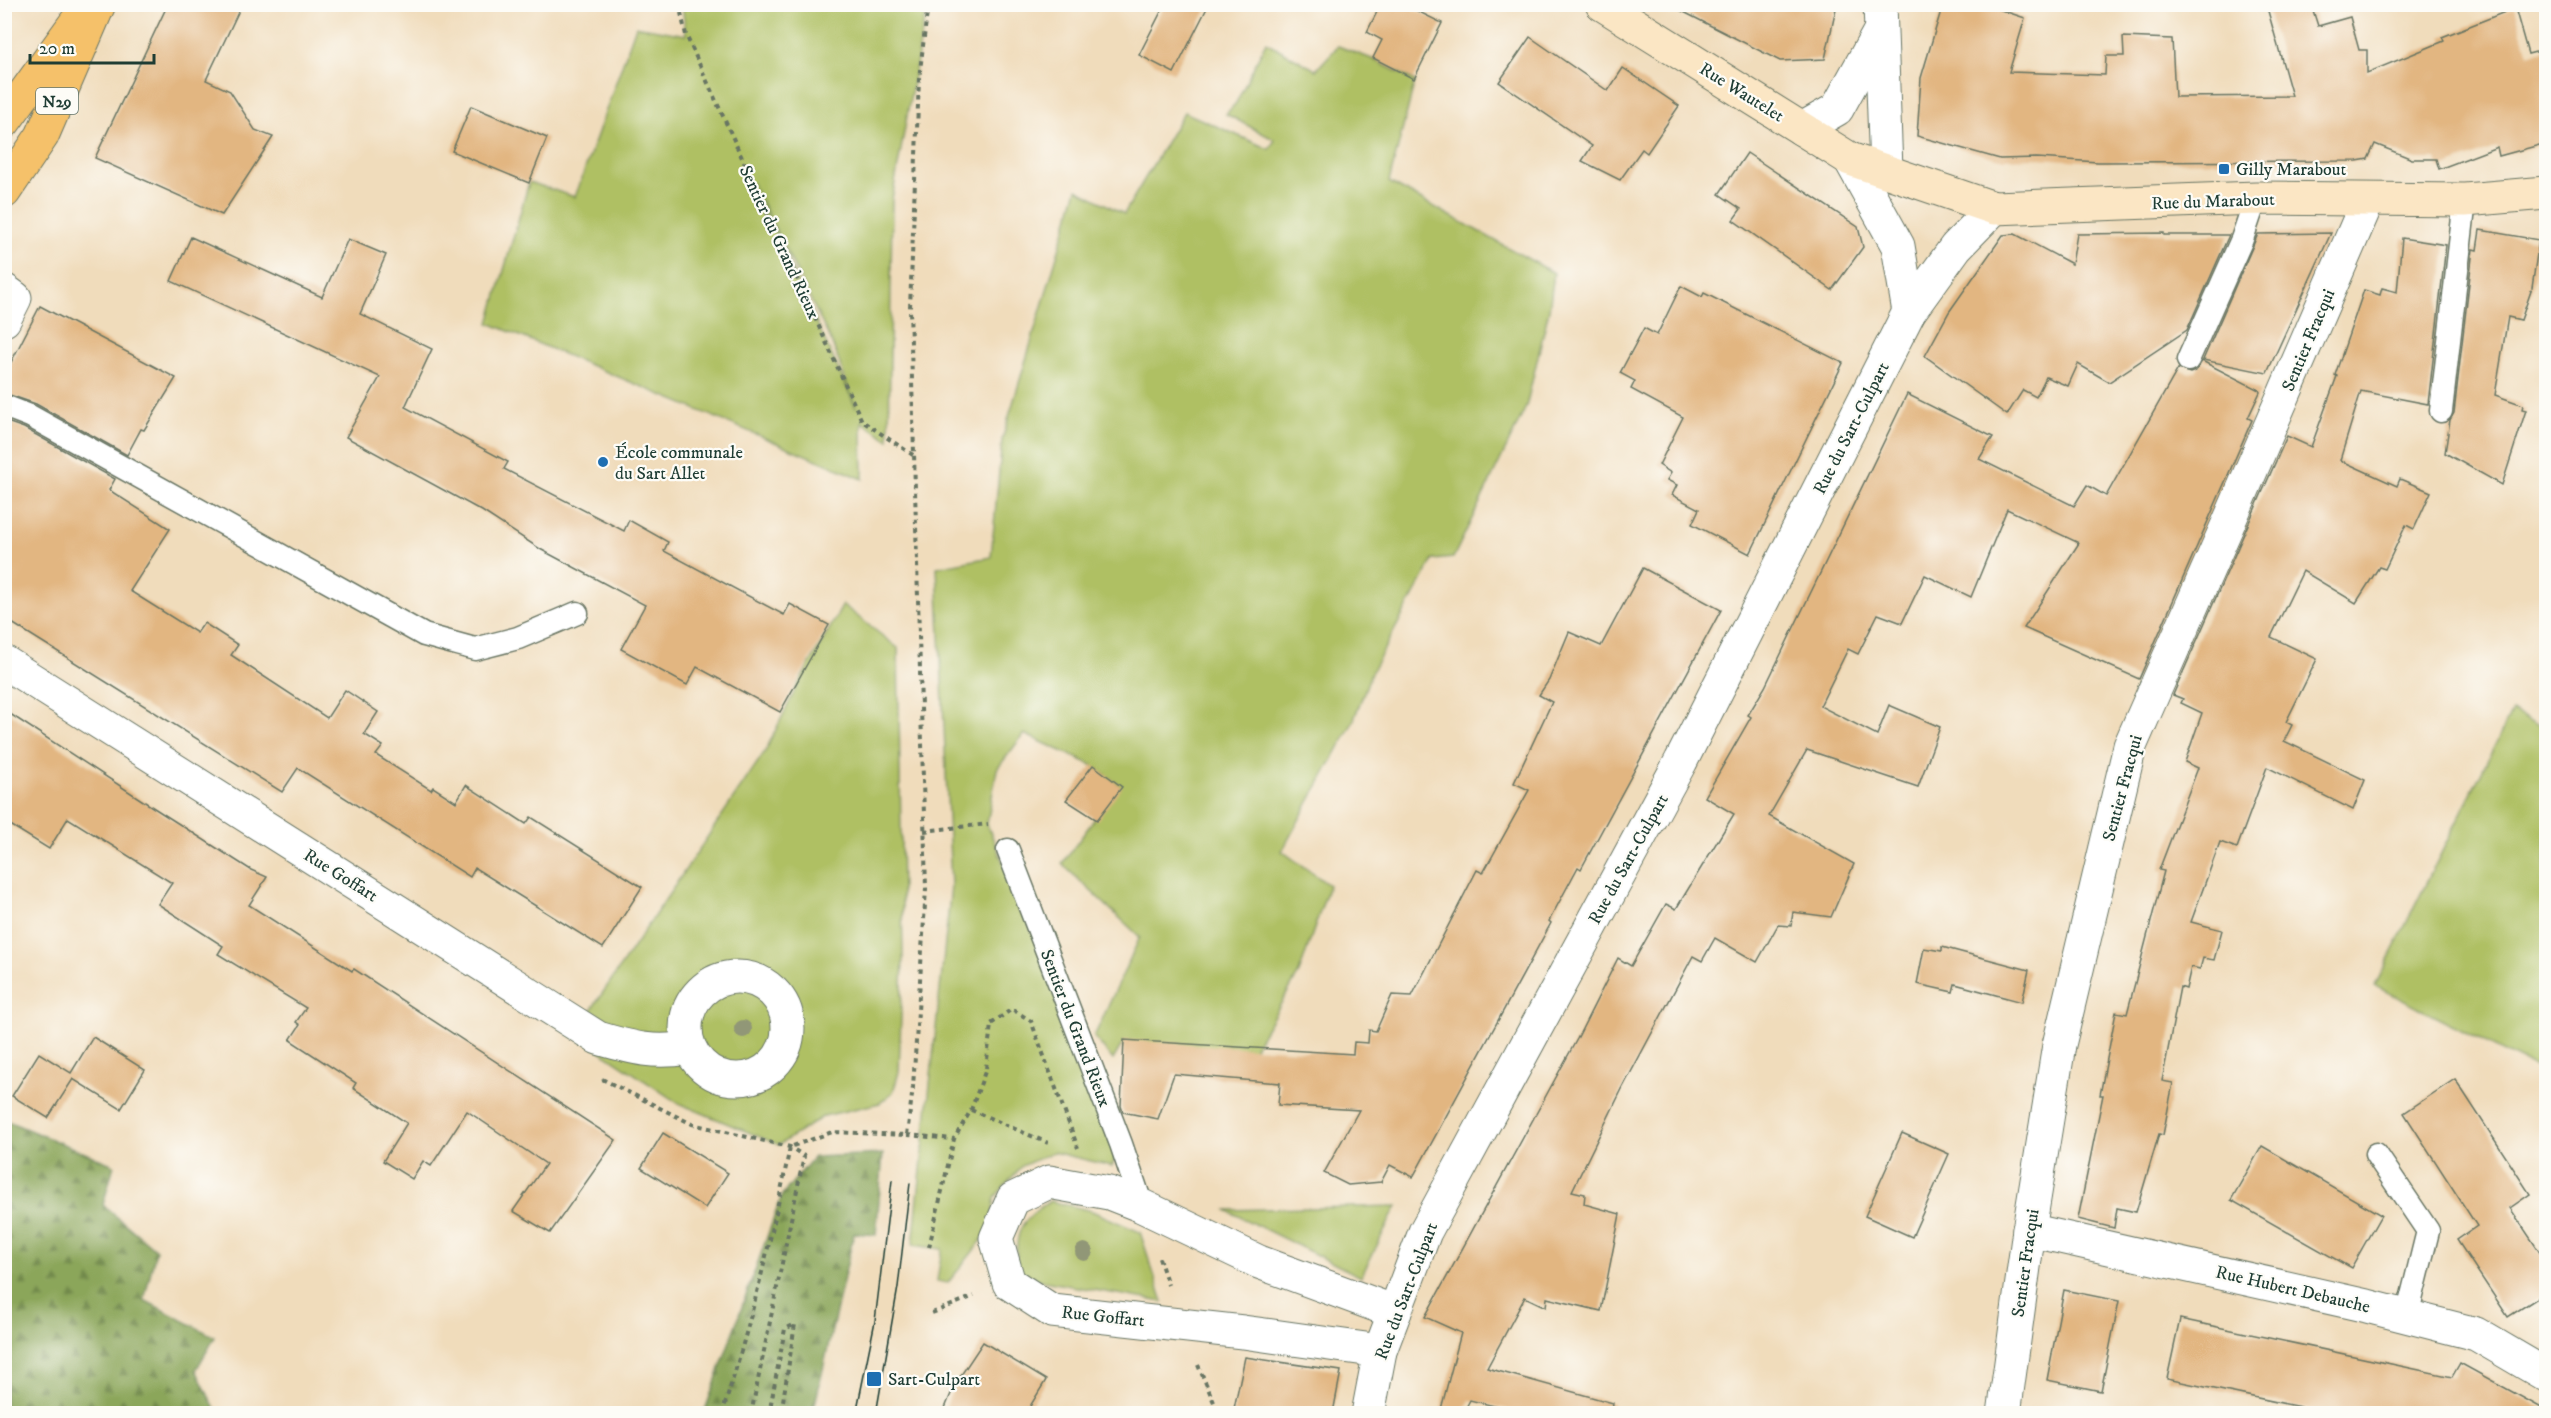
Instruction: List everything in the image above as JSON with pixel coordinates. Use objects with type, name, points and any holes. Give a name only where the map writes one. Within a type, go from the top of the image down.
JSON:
[{"type":"main road","name":"N29","points":[[4,122],[89,4]]},
{"type":"main road","name":"N29","points":[[4,192],[42,136],[99,4]]},
{"type":"street","name":"Rue Wautelet","points":[[1602,4],[1850,159],[1886,170]]},
{"type":"street","points":[[1802,129],[1837,109],[1880,18]]},
{"type":"street","points":[[1880,18],[1886,170]]},
{"type":"street","points":[[1850,159],[1898,246],[1909,312]]},
{"type":"street","name":"Rue du Marabout","points":[[1886,170],[1994,208],[2256,198],[2465,200],[2547,193]]},
{"type":"street","name":"Sentier Fracqui","points":[[2004,1413],[2029,1230],[2059,1045],[2130,746],[2368,200]]},
{"type":"street","name":"Rue du Sart-Culpart","points":[[1368,1413],[1380,1351],[1425,1232],[1681,761],[1909,312],[1956,247],[1994,208]]},
{"type":"street","points":[[4,290],[15,297],[4,320]]},
{"type":"street","name":"Rue Goffart","points":[[4,662],[598,1038],[638,1050],[665,1052],[689,1048]]},
{"type":"street","points":[[1009,1283],[996,1238],[1013,1199],[1049,1182],[1108,1193],[1142,1206],[1259,1262],[1395,1312]]},
{"type":"street","name":"Rue Hubert Debauche","points":[[2029,1230],[2407,1316],[2476,1334],[2547,1375]]},
{"type":"street","name":"Rue Goffart","points":[[1009,1283],[1052,1311],[1243,1332],[1380,1351]]},
{"type":"lane","points":[[2188,360],[2242,239],[2256,198]]},
{"type":"lane","points":[[2441,411],[2465,200]]},
{"type":"lane","points":[[4,406],[30,416],[424,635],[475,649],[518,638],[577,613]]},
{"type":"lane","name":"Sentier du Grand Rieux","points":[[1008,850],[1121,1144],[1142,1206]]},
{"type":"lane","points":[[2376,1155],[2428,1231],[2407,1316]]},
{"type":"path","name":"Sentier du Grand Rieux","points":[[680,4],[686,35],[862,422],[913,455]]},
{"type":"path","points":[[907,1135],[913,1087],[926,889],[910,308],[919,79],[928,4]]},
{"type":"path","points":[[924,831],[954,827]]},
{"type":"path","points":[[929,1247],[954,1139],[971,1110],[986,1069],[991,1024],[1012,1009],[1031,1021],[1082,1157],[1108,1193]]},
{"type":"path","points":[[584,1029],[602,1082],[692,1124],[790,1147],[804,1156],[751,1413]]},
{"type":"path","points":[[971,1110],[1048,1143]]},
{"type":"path","points":[[790,1147],[832,1132],[954,1139]]},
{"type":"path","points":[[722,1413],[743,1348],[782,1195],[790,1147]]},
{"type":"path","points":[[932,1313],[1009,1283]]},
{"type":"path","points":[[769,1413],[785,1329],[795,1324],[781,1413]]},
{"type":"green space","points":[[682,5],[927,5],[892,199],[889,440],[862,422],[863,479],[489,323],[529,182],[575,197],[636,26],[686,35]],"holes":[[[752,182],[832,343],[856,408]]]},
{"type":"green space","points":[[1266,42],[1316,70],[1338,46],[1372,59],[1415,81],[1389,182],[1554,273],[1549,310],[1526,407],[1453,558],[1433,560],[1371,673],[1353,722],[1282,851],[1329,885],[1299,973],[1254,1049],[1124,1041],[1113,1060],[1094,1037],[1140,937],[1062,864],[1119,785],[1092,765],[1024,734],[997,769],[987,824],[1121,1144],[1112,1166],[1053,1152],[1022,1166],[995,1197],[990,1230],[948,1283],[937,1281],[942,1249],[913,1245],[951,886],[937,567],[991,557],[1002,440],[1077,189],[1124,214],[1184,112],[1269,149],[1275,140],[1226,114],[1236,103]]},
{"type":"green space","points":[[843,605],[898,648],[903,958],[899,1072],[893,1092],[880,1103],[824,1116],[779,1145],[678,1103],[575,1034],[766,750],[796,688]]},
{"type":"green space","points":[[2512,711],[2546,730],[2546,1073],[2375,986]]},
{"type":"green space","points":[[5,1120],[114,1165],[103,1205],[156,1250],[144,1300],[215,1337],[196,1370],[217,1413],[5,1413]]},
{"type":"green space","points":[[883,1154],[876,1235],[854,1233],[813,1413],[704,1413],[782,1195],[814,1157]]},
{"type":"green space","points":[[1050,1201],[1092,1211],[1140,1232],[1163,1302],[1043,1281],[1016,1271],[1020,1230],[1030,1216]]},
{"type":"green space","points":[[1397,1206],[1361,1277],[1226,1210]]},
{"type":"building","points":[[168,4],[242,4],[206,80],[230,91],[255,130],[273,137],[222,215],[95,158]]},
{"type":"building","points":[[1165,4],[1209,4],[1174,73],[1139,55]]},
{"type":"building","points":[[1381,4],[1403,4],[1442,23],[1414,79],[1373,58],[1382,40],[1367,32]]},
{"type":"building","points":[[1668,4],[1837,4],[1825,59],[1780,61]]},
{"type":"building","points":[[1943,4],[1983,4],[2025,18],[2009,72],[2105,75],[2106,56],[2124,56],[2123,37],[2172,39],[2175,97],[2292,96],[2266,4],[2311,4],[2318,26],[2350,17],[2359,50],[2367,50],[2367,73],[2444,41],[2442,37],[2515,8],[2528,54],[2547,49],[2547,143],[2499,156],[2497,147],[2439,169],[2436,159],[2412,159],[2375,144],[2368,159],[2357,161],[2098,162],[2037,158],[2000,159],[1917,136],[1921,78]]},
{"type":"building","points":[[1530,37],[1608,91],[1623,68],[1679,106],[1647,153],[1642,149],[1620,180],[1582,161],[1592,146],[1499,82]]},
{"type":"building","points":[[471,106],[547,138],[529,183],[452,151]]},
{"type":"building","points":[[1747,153],[1858,227],[1863,247],[1832,290],[1733,220],[1741,209],[1719,194]]},
{"type":"building","points":[[2480,230],[2539,240],[2532,288],[2521,320],[2508,317],[2495,395],[2523,405],[2522,409],[2526,410],[2502,485],[2445,453],[2450,420],[2454,413],[2473,249],[2477,250]]},
{"type":"building","points":[[2164,233],[2164,235],[2229,235],[2187,330],[2109,382],[2078,364],[2068,386],[2046,377],[2036,397],[2023,390],[2007,415],[1925,356],[1949,312],[2003,235],[2015,234],[2072,264],[2077,234]]},
{"type":"building","points":[[2331,233],[2267,373],[2203,360],[2258,234]]},
{"type":"building","points":[[191,237],[322,297],[348,239],[386,255],[360,314],[432,349],[405,407],[508,462],[504,469],[624,531],[629,520],[668,542],[664,551],[784,615],[790,604],[829,625],[780,712],[697,667],[687,685],[621,649],[645,605],[540,549],[482,511],[346,437],[380,377],[171,281]]},
{"type":"building","points":[[2402,238],[2446,245],[2428,404],[2361,391],[2340,460],[2397,486],[2400,479],[2431,492],[2414,529],[2406,525],[2385,569],[2379,567],[2356,603],[2303,571],[2271,637],[2317,659],[2286,722],[2292,725],[2284,741],[2365,780],[2353,810],[2267,767],[2237,848],[2220,842],[2191,922],[2222,930],[2214,960],[2203,958],[2200,969],[2191,967],[2186,989],[2180,987],[2162,1081],[2173,1083],[2163,1135],[2159,1134],[2136,1212],[2117,1208],[2114,1228],[2078,1219],[2103,1095],[2100,1095],[2116,1012],[2127,1014],[2164,871],[2159,870],[2198,768],[2185,762],[2202,713],[2181,703],[2183,699],[2173,695],[2287,436],[2311,447],[2337,376],[2335,375],[2364,290],[2380,295],[2382,288],[2397,292]]},
{"type":"building","points":[[1681,286],[1702,297],[1704,293],[1843,363],[1750,554],[1692,524],[1699,509],[1672,495],[1677,485],[1667,480],[1671,473],[1659,465],[1683,417],[1631,389],[1635,381],[1620,373],[1644,328],[1657,335]]},
{"type":"building","points":[[40,306],[176,378],[144,430],[141,429],[127,455],[36,404],[4,393],[4,376]]},
{"type":"building","points":[[2202,361],[2260,392],[2248,418],[2252,420],[2139,679],[2024,628],[2079,543],[2007,509],[1971,597],[1925,575],[1902,623],[1878,614],[1858,654],[1848,649],[1820,706],[1877,735],[1889,705],[1940,727],[1918,787],[1807,750],[1769,816],[1854,864],[1831,917],[1793,912],[1791,926],[1778,925],[1757,962],[1715,938],[1702,961],[1693,956],[1622,1089],[1572,1191],[1585,1194],[1584,1204],[1620,1214],[1601,1311],[1547,1298],[1546,1307],[1525,1297],[1487,1368],[1613,1403],[1612,1413],[1523,1413],[1470,1400],[1463,1413],[1440,1413],[1461,1333],[1425,1317],[1577,1039],[1618,958],[1631,966],[1666,904],[1676,909],[1734,814],[1705,797],[1751,717],[1748,715],[1765,687],[1907,394],[1993,437],[1979,459],[2074,506],[2087,485],[2106,496],[2178,369],[2190,373],[2196,371]]},
{"type":"building","points":[[4,421],[24,428],[115,479],[109,490],[170,529],[130,591],[197,633],[204,623],[238,645],[231,655],[327,718],[345,690],[378,712],[364,734],[383,746],[376,755],[431,790],[433,787],[456,802],[466,785],[526,824],[531,817],[642,887],[603,948],[475,868],[470,877],[298,768],[282,792],[4,618]]},
{"type":"building","points":[[1643,568],[1721,610],[1581,869],[1578,867],[1549,921],[1551,923],[1413,1177],[1390,1165],[1381,1182],[1348,1185],[1324,1173],[1359,1110],[1278,1105],[1280,1083],[1174,1074],[1158,1119],[1123,1112],[1121,1106],[1124,1040],[1353,1054],[1354,1042],[1368,1043],[1369,1030],[1376,1031],[1392,995],[1412,996],[1477,870],[1483,873],[1529,790],[1514,783],[1552,702],[1539,695],[1549,680],[1569,632],[1601,646]]},
{"type":"building","points":[[4,710],[251,870],[267,877],[249,905],[352,971],[354,969],[616,1140],[550,1233],[513,1211],[546,1164],[467,1111],[431,1166],[423,1161],[412,1179],[383,1161],[407,1123],[353,1088],[356,1083],[290,1040],[300,1025],[296,1022],[306,1008],[218,954],[223,946],[158,904],[172,883],[68,818],[49,849],[4,821]]},
{"type":"building","points":[[1093,765],[1122,787],[1097,820],[1066,800]]},
{"type":"building","points":[[1942,947],[2029,970],[2022,1002],[1955,984],[1953,992],[1917,984],[1924,948],[1942,951]]},
{"type":"building","points":[[93,1037],[145,1070],[121,1109],[73,1079],[48,1118],[12,1096],[39,1053],[71,1073]]},
{"type":"building","points":[[2455,1079],[2530,1194],[2510,1208],[2547,1263],[2547,1292],[2508,1317],[2457,1240],[2477,1226],[2404,1113]]},
{"type":"building","points":[[663,1133],[728,1173],[705,1208],[641,1168]]},
{"type":"building","points":[[1902,1133],[1949,1154],[1912,1237],[1865,1216]]},
{"type":"building","points":[[2262,1146],[2381,1215],[2351,1268],[2231,1200]]},
{"type":"building","points":[[2064,1290],[2119,1301],[2101,1391],[2047,1380]]},
{"type":"building","points":[[2180,1319],[2452,1377],[2460,1363],[2547,1413],[2329,1413],[2167,1379]]},
{"type":"building","points":[[983,1342],[1046,1380],[1026,1413],[943,1413],[955,1384]]},
{"type":"building","points":[[1245,1357],[1341,1371],[1333,1413],[1233,1413]]},
{"type":"tram line","points":[[856,1414],[875,1321],[892,1180]]},
{"type":"tram line","points":[[876,1414],[898,1287],[910,1183]]},
{"type":"place","name":"Gilly Marabout","points":[[2224,169]]},
{"type":"place","name":"École communale du Sart Allet","points":[[603,462]]},
{"type":"place","name":"Sart-Culpart","points":[[874,1379]]}]
